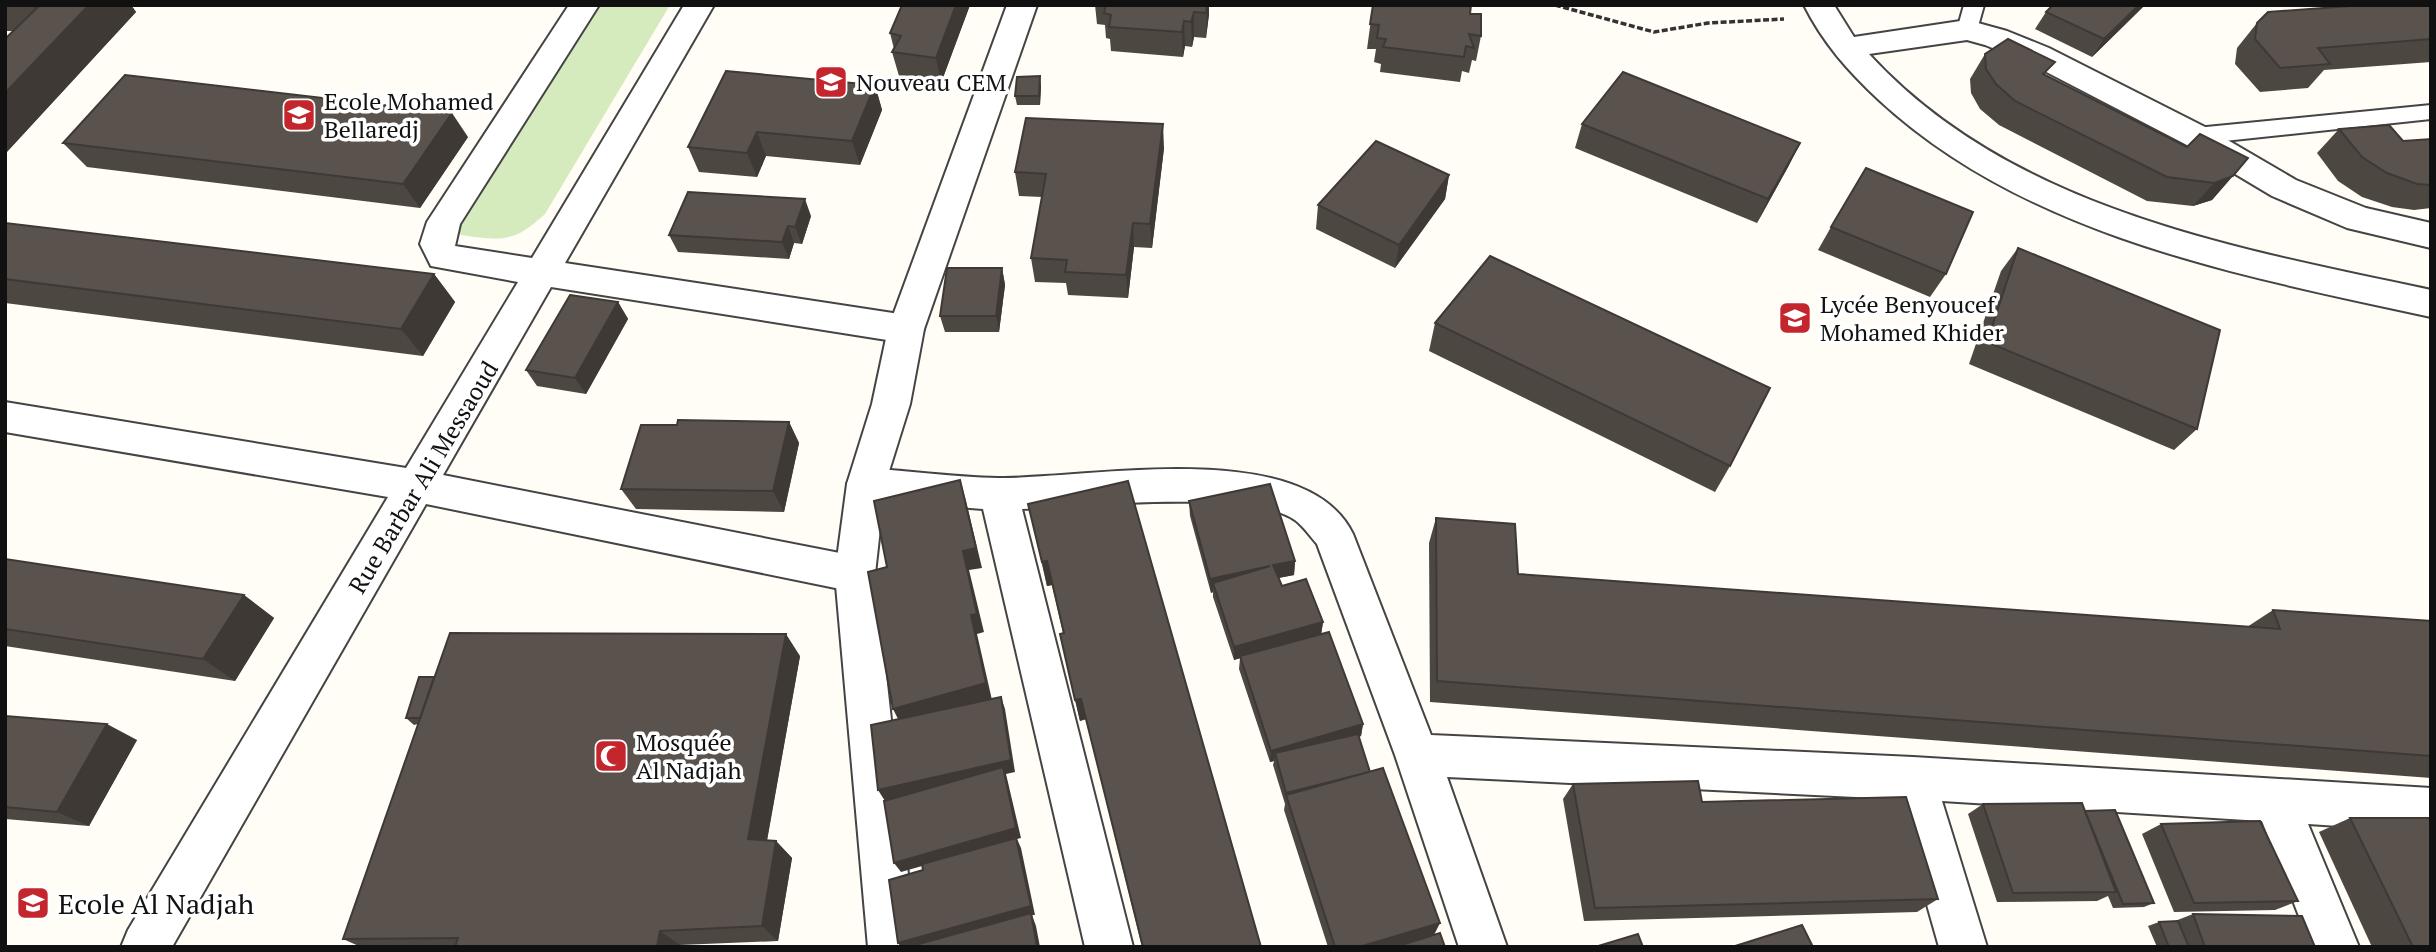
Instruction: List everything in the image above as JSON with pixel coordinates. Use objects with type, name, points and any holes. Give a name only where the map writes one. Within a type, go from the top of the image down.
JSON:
[{"type":"street","points":[[584,5],[444,222],[437,244],[443,257],[906,329]]},
{"type":"street","name":"Rue Barbar Ali Messaoud","points":[[145,947],[544,273],[699,5]]},
{"type":"street","points":[[892,947],[855,574],[866,484],[891,404],[906,329],[1022,5]]},
{"type":"street","points":[[1821,10],[1845,48],[1887,93],[1942,136],[2008,177],[2084,211],[2167,238],[2320,279],[2431,304]]},
{"type":"street","points":[[1845,48],[1970,18],[2196,136],[2296,193],[2359,219],[2431,236]]},
{"type":"street","points":[[5,417],[418,486],[855,574]]},
{"type":"street","points":[[866,484],[999,494],[1182,485],[1267,492],[1308,508],[1333,534],[1417,755],[1483,947]]},
{"type":"street","points":[[999,494],[1109,947]]},
{"type":"street","points":[[1417,755],[1913,778],[2431,810]]},
{"type":"street","points":[[1913,778],[1962,947]]},
{"type":"street","points":[[2277,802],[2335,947]]},
{"type":"lane","points":[[2196,136],[2431,112]]},
{"type":"path","points":[[1555,5],[1654,32],[1821,10]]},
{"type":"green space","points":[[596,5],[670,5],[545,214],[524,230],[506,238],[461,235],[457,224]]},
{"type":"building","points":[[25,5],[89,5],[5,93],[5,39],[38,7]]},
{"type":"building","points":[[902,5],[956,5],[936,58],[892,52],[901,36],[890,33]]},
{"type":"building","points":[[1106,5],[1207,5],[1206,13],[1194,12],[1191,22],[1184,21],[1182,32],[1109,27],[1111,15],[1104,13]]},
{"type":"building","points":[[1373,5],[1471,5],[1470,14],[1481,14],[1481,36],[1469,34],[1474,48],[1466,46],[1464,57],[1383,47],[1386,39],[1377,38],[1379,25],[1370,24]]},
{"type":"building","points":[[2053,5],[2139,5],[2104,39],[2046,12]]},
{"type":"building","points":[[2364,5],[2431,5],[2431,39],[2318,48],[2330,64],[2280,68],[2255,39],[2257,23],[2268,12]]},
{"type":"building","points":[[2008,39],[2055,62],[2043,74],[2187,147],[2200,134],[2248,158],[2233,176],[2214,183],[2167,177],[2015,101],[1996,84],[1986,69],[1985,54]]},
{"type":"building","points":[[726,71],[875,85],[852,141],[757,132],[747,153],[688,147]]},
{"type":"building","points":[[1623,72],[1800,143],[1768,199],[1582,124]]},
{"type":"building","points":[[125,75],[452,113],[403,184],[63,143]]},
{"type":"building","points":[[1040,76],[1039,96],[1015,96],[1017,77]]},
{"type":"building","points":[[1026,118],[1163,124],[1150,224],[1133,223],[1126,275],[1065,272],[1067,260],[1031,258],[1046,174],[1015,172]]},
{"type":"building","points":[[2389,125],[2403,141],[2431,139],[2431,185],[2417,184],[2387,173],[2362,157],[2339,129]]},
{"type":"building","points":[[1376,141],[1449,175],[1399,245],[1318,205]]},
{"type":"building","points":[[1866,168],[1973,212],[1946,274],[1831,227]]},
{"type":"building","points":[[688,192],[805,199],[795,227],[788,226],[782,242],[669,235]]},
{"type":"building","points":[[5,223],[434,274],[401,329],[5,279]]},
{"type":"building","points":[[2018,248],[2220,330],[2197,429],[1987,342]]},
{"type":"building","points":[[1490,256],[1770,388],[1730,466],[1435,323]]},
{"type":"building","points":[[947,268],[1002,268],[996,316],[940,316]]},
{"type":"building","points":[[570,295],[618,302],[575,378],[526,370]]},
{"type":"building","points":[[678,420],[789,422],[773,491],[621,489],[641,425],[677,425]]},
{"type":"building","points":[[960,480],[976,548],[963,551],[977,614],[971,615],[986,683],[893,709],[868,572],[887,567],[874,501]]},
{"type":"building","points":[[1128,481],[1261,947],[1143,947],[1081,699],[1075,700],[1060,634],[1064,633],[1047,561],[1042,562],[1028,504]]},
{"type":"building","points":[[1270,484],[1295,561],[1273,565],[1282,586],[1306,579],[1323,622],[1234,647],[1213,583],[1270,566],[1210,579],[1189,501]]},
{"type":"building","points":[[1436,518],[1515,524],[1518,574],[2280,629],[2273,610],[2431,621],[2431,756],[1437,681]]},
{"type":"building","points":[[5,559],[244,595],[203,659],[5,629]]},
{"type":"building","points":[[1329,632],[1363,724],[1271,751],[1240,656]]},
{"type":"building","name":"Mosquée Al Nadjah","points":[[450,633],[786,634],[748,839],[776,841],[762,926],[660,931],[657,947],[455,947],[458,938],[343,939]]},
{"type":"building","points":[[419,677],[434,677],[420,718],[406,718]]},
{"type":"building","points":[[1001,697],[1011,760],[878,790],[871,725]]},
{"type":"building","points":[[5,716],[107,724],[57,812],[5,807]]},
{"type":"building","points":[[1358,734],[1370,772],[1286,793],[1275,753]]},
{"type":"building","points":[[1003,767],[1016,828],[894,863],[884,801]]},
{"type":"building","points":[[1383,768],[1440,923],[1359,947],[1335,947],[1286,795]]},
{"type":"building","points":[[1698,781],[1702,802],[1906,797],[1938,899],[1595,908],[1573,784]]},
{"type":"building","points":[[2082,803],[2116,892],[2013,893],[1983,804]]},
{"type":"building","points":[[2115,810],[2154,903],[2123,904],[2085,811]]},
{"type":"building","points":[[2350,818],[2431,818],[2431,947],[2413,947]]},
{"type":"building","points":[[2260,821],[2298,901],[2194,903],[2161,824]]},
{"type":"building","points":[[1016,838],[1031,906],[898,943],[889,880],[923,870],[922,864]]},
{"type":"building","points":[[1031,913],[1037,947],[908,947]]},
{"type":"building","points":[[2193,914],[2302,916],[2315,947],[2205,947]]},
{"type":"building","points":[[2178,921],[2189,947],[2169,947],[2159,922]]},
{"type":"building","points":[[1802,925],[1813,947],[1732,947]]},
{"type":"building","points":[[1440,933],[1445,947],[1395,947]]},
{"type":"building","points":[[1638,934],[1643,947],[1595,947]]},
{"type":"place","name":"Nouveau CEM","points":[[831,82]]},
{"type":"place","name":"Ecole Mohamed Bellaredj","points":[[299,115]]},
{"type":"place","name":"Lycée Benyoucef Mohamed Khider","points":[[1795,318]]},
{"type":"place","name":"Mosquée Al Nadjah","points":[[611,756]]},
{"type":"place","name":"Ecole Al Nadjah","points":[[33,903]]}]
